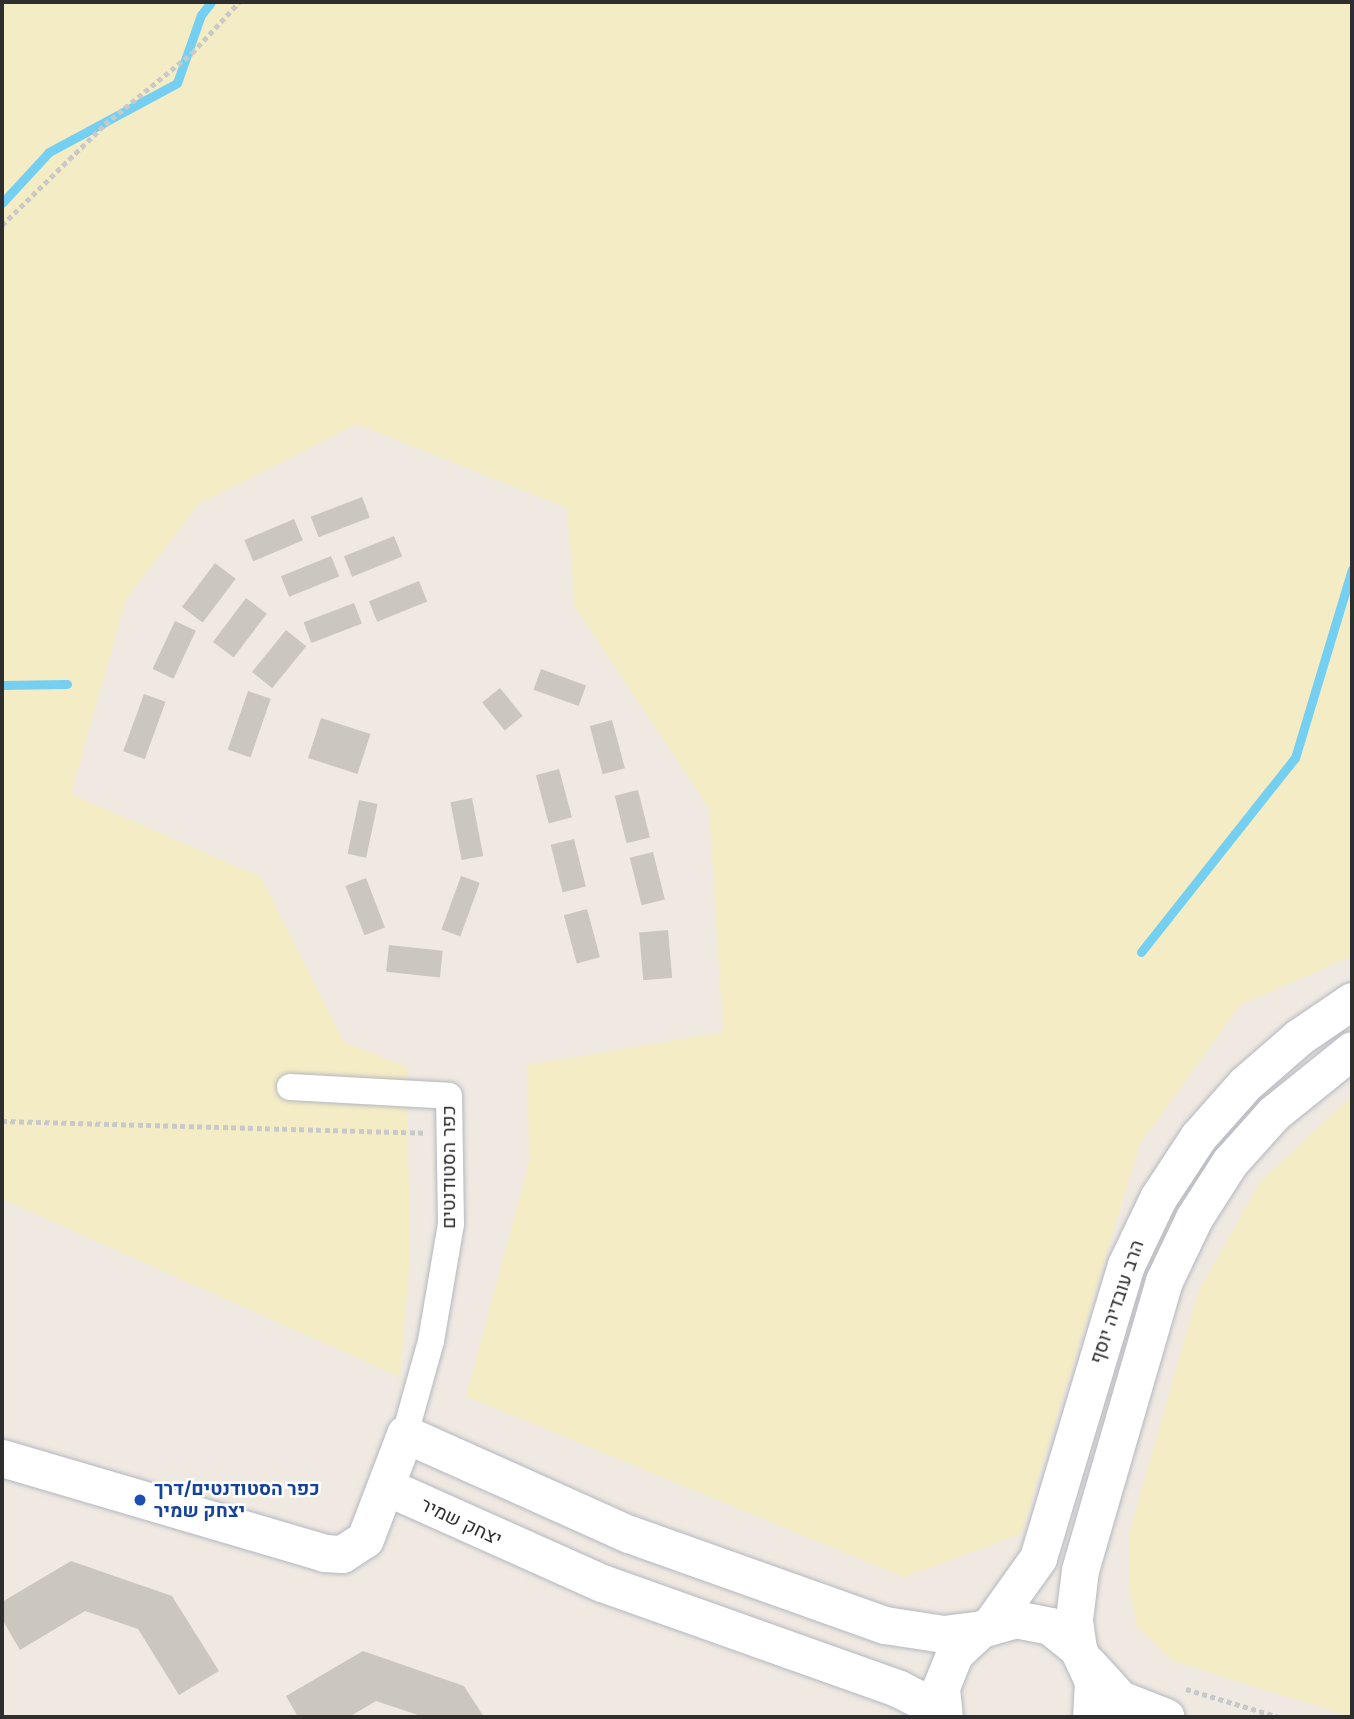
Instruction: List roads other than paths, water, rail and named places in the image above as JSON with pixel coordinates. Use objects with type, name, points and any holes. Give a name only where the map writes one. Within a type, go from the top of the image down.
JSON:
[{"type":"main road","name":"הרב עובדיה יוסף","points":[[943,1717],[942,1687],[948,1663],[962,1643],[986,1626],[1038,1558],[1126,1265],[1158,1198],[1198,1137],[1245,1084],[1298,1037],[1352,1001]]},
{"type":"main road","name":"הרב עובדיה יוסף","points":[[1091,1717],[1094,1693],[1074,1619],[1080,1570],[1164,1281],[1194,1219],[1230,1162],[1274,1112],[1352,1050]]},
{"type":"main road","points":[[2,1458],[333,1553],[355,1549],[365,1539],[405,1434],[629,1534],[885,1625],[943,1634],[1014,1619],[1039,1622],[1061,1633],[1120,1699],[1172,1702]]},
{"type":"main road","name":"יצחק שמיר","points":[[387,1487],[602,1583],[899,1689],[932,1706],[943,1717]]},
{"type":"street","name":"כפר הסטודנטים","points":[[290,1087],[449,1096],[451,1224],[431,1341],[405,1434]]},
{"type":"waterway","points":[[2,203],[49,152],[177,83],[201,15],[211,2]]},
{"type":"waterway","points":[[1141,952],[1295,758],[1352,569]]},
{"type":"waterway","points":[[2,685],[67,684]]},
{"type":"place","name":"כפר הסטודנטים/דרך יצחק שמיר","points":[[140,1500]]}]
